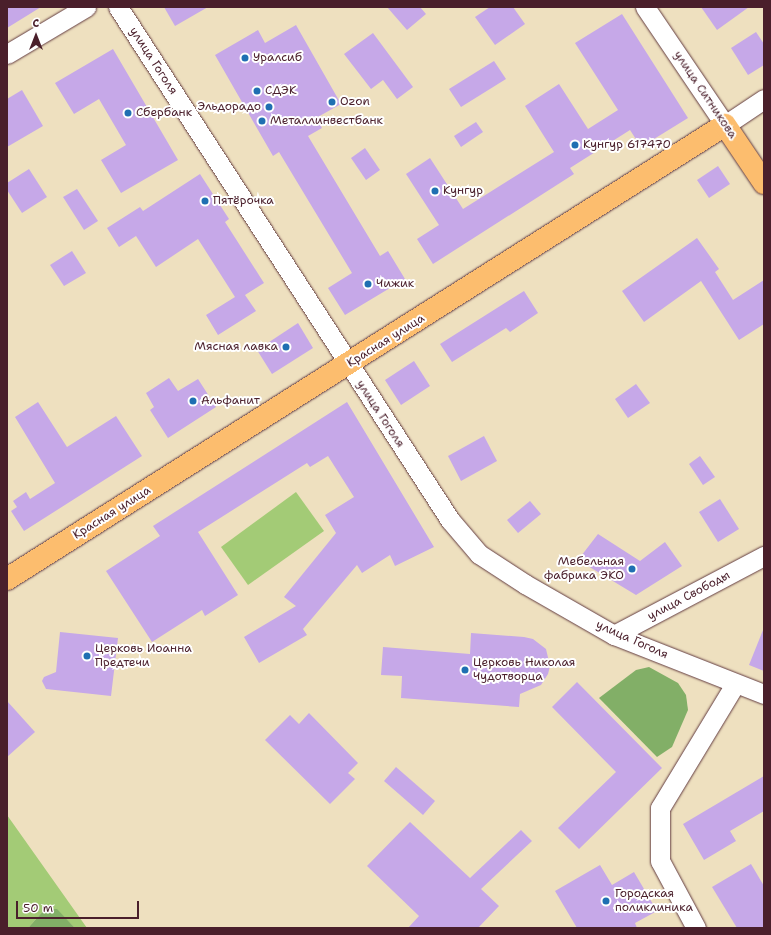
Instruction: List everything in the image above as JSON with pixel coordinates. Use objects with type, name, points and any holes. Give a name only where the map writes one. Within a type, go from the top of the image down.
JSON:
[{"type":"main road","name":"Красная улица","points":[[7,579],[348,365],[725,125]]},
{"type":"main road","name":"улица Ситникова","points":[[725,125],[764,183]]},
{"type":"street","points":[[7,54],[86,7]]},
{"type":"street","name":"улица Гоголя","points":[[118,7],[348,365],[450,520],[478,554],[525,584],[614,635],[735,684],[764,694]]},
{"type":"street","name":"улица Ситникова","points":[[645,7],[725,125]]},
{"type":"street","name":"Красная улица","points":[[725,125],[764,100]]},
{"type":"street","name":"улица Свободы","points":[[614,635],[764,556]]},
{"type":"street","points":[[696,928],[660,861],[660,808],[735,684]]},
{"type":"green space","points":[[296,492],[324,531],[248,585],[221,547]]},
{"type":"green space","points":[[649,667],[678,683],[686,695],[688,710],[672,747],[657,757],[599,698],[636,670]]},
{"type":"green space","points":[[7,815],[87,928],[75,928],[57,910],[45,909],[28,928],[7,928]]},
{"type":"green space","points":[[45,909],[57,909],[75,928],[28,928]]},
{"type":"building","points":[[7,7],[41,7],[7,28]]},
{"type":"building","points":[[164,7],[208,7],[175,26]]},
{"type":"building","points":[[387,7],[420,7],[426,14],[407,30]]},
{"type":"building","points":[[490,7],[513,7],[525,24],[495,45],[475,17]]},
{"type":"building","points":[[701,7],[749,7],[717,30]]},
{"type":"building","points":[[622,14],[688,118],[641,147],[630,130],[570,168],[574,174],[433,264],[417,239],[439,225],[406,174],[430,158],[463,209],[554,152],[525,106],[559,84],[588,129],[618,110],[575,43]]},
{"type":"building","points":[[296,25],[341,104],[316,118],[322,128],[308,136],[380,256],[388,251],[405,279],[345,315],[328,288],[352,273],[279,152],[273,156],[215,55],[258,30],[265,43]]},
{"type":"building","points":[[756,32],[764,44],[764,65],[748,75],[731,48]]},
{"type":"building","points":[[373,33],[413,87],[397,99],[383,80],[371,89],[344,54]]},
{"type":"building","points":[[113,49],[178,160],[121,193],[101,160],[126,145],[99,99],[74,114],[55,83]]},
{"type":"building","points":[[494,61],[506,79],[461,107],[449,89]]},
{"type":"building","points":[[22,90],[43,126],[7,147],[7,99]]},
{"type":"building","points":[[476,122],[483,132],[461,147],[454,136]]},
{"type":"building","points":[[365,148],[380,170],[366,180],[351,158]]},
{"type":"building","points":[[718,166],[730,184],[709,198],[697,180]]},
{"type":"building","points":[[29,169],[47,197],[22,213],[7,190],[7,183]]},
{"type":"building","points":[[200,174],[229,219],[225,222],[264,283],[245,295],[256,311],[218,335],[206,315],[235,297],[198,239],[156,267],[136,236],[119,247],[107,228],[140,207],[143,211]]},
{"type":"building","points":[[77,189],[98,221],[84,230],[63,197]]},
{"type":"building","points":[[697,238],[719,269],[715,272],[733,300],[764,280],[764,324],[739,340],[701,281],[644,322],[622,291]]},
{"type":"building","points":[[72,251],[86,273],[64,286],[50,265]]},
{"type":"building","points":[[524,291],[538,313],[510,332],[506,328],[452,362],[440,344]]},
{"type":"building","points":[[298,323],[313,348],[272,374],[257,350]]},
{"type":"building","points":[[414,361],[430,386],[401,405],[385,380]]},
{"type":"building","points":[[169,378],[178,391],[198,379],[216,407],[168,438],[150,410],[154,407],[146,393]]},
{"type":"building","points":[[636,384],[650,403],[628,418],[615,399]]},
{"type":"building","points":[[38,402],[67,447],[116,416],[142,456],[24,531],[11,511],[17,507],[13,501],[26,492],[30,499],[55,483],[15,417]]},
{"type":"building","points":[[347,402],[434,547],[395,566],[390,555],[362,573],[357,565],[303,629],[307,635],[259,663],[244,637],[296,606],[284,597],[336,533],[325,515],[354,497],[328,456],[310,467],[307,463],[198,532],[238,595],[205,616],[202,610],[152,642],[106,571],[160,536],[153,526]]},
{"type":"building","points":[[484,436],[497,461],[461,481],[448,456]]},
{"type":"building","points":[[700,456],[715,477],[703,485],[689,464]]},
{"type":"building","points":[[720,499],[739,529],[718,542],[699,512]]},
{"type":"building","points":[[530,501],[541,514],[518,533],[507,520]]},
{"type":"building","points":[[598,534],[640,561],[665,542],[682,566],[636,595],[578,560]]},
{"type":"building","points":[[764,630],[764,671],[749,665]]},
{"type":"building","name":"Церковь Иоанна Предтечи","points":[[60,632],[118,638],[111,696],[46,689],[42,681],[44,677],[56,672]]},
{"type":"building","name":"Церковь Николая Чудотворца","points":[[471,633],[524,637],[533,639],[546,649],[550,666],[548,674],[541,685],[520,694],[519,707],[401,698],[402,676],[381,675],[383,647],[470,654]]},
{"type":"building","points":[[577,682],[662,768],[579,849],[558,828],[616,772],[552,707]]},
{"type":"building","points":[[7,701],[35,732],[7,757]]},
{"type":"building","points":[[309,713],[358,763],[348,773],[355,779],[330,804],[265,740],[290,715],[299,724]]},
{"type":"building","points":[[396,767],[435,801],[423,815],[384,781]]},
{"type":"building","points":[[764,776],[764,811],[730,831],[736,841],[704,860],[683,824]]},
{"type":"building","points":[[410,822],[470,878],[521,830],[532,841],[481,889],[499,906],[478,928],[408,928],[419,916],[367,866]]},
{"type":"building","points":[[751,864],[764,886],[764,928],[737,928],[712,887]]},
{"type":"building","name":"Городская поликлиника","points":[[600,865],[612,885],[634,872],[657,911],[635,923],[637,928],[577,928],[555,891]]},
{"type":"place","name":"Уралсиб","points":[[245,58]]},
{"type":"place","name":"СДЭК","points":[[257,91]]},
{"type":"place","name":"Ozon","points":[[332,102]]},
{"type":"place","name":"Эльдорадо","points":[[269,107]]},
{"type":"place","name":"Сбербанк","points":[[128,113]]},
{"type":"place","name":"Металлинвестбанк","points":[[262,121]]},
{"type":"place","name":"Кунгур 617470","points":[[575,145]]},
{"type":"place","name":"Кунгур","points":[[435,191]]},
{"type":"place","name":"Пятёрочка","points":[[205,201]]},
{"type":"place","name":"Чижик","points":[[368,284]]},
{"type":"place","name":"Мясная лавка","points":[[286,347]]},
{"type":"place","name":"Альфанит","points":[[193,401]]},
{"type":"place","name":"Мебельная фабрика ЭКО","points":[[632,569]]},
{"type":"place","name":"Церковь Иоанна Предтечи","points":[[87,656]]},
{"type":"place","name":"Церковь Николая Чудотворца","points":[[465,670]]},
{"type":"place","name":"Городская поликлиника","points":[[606,901]]}]
